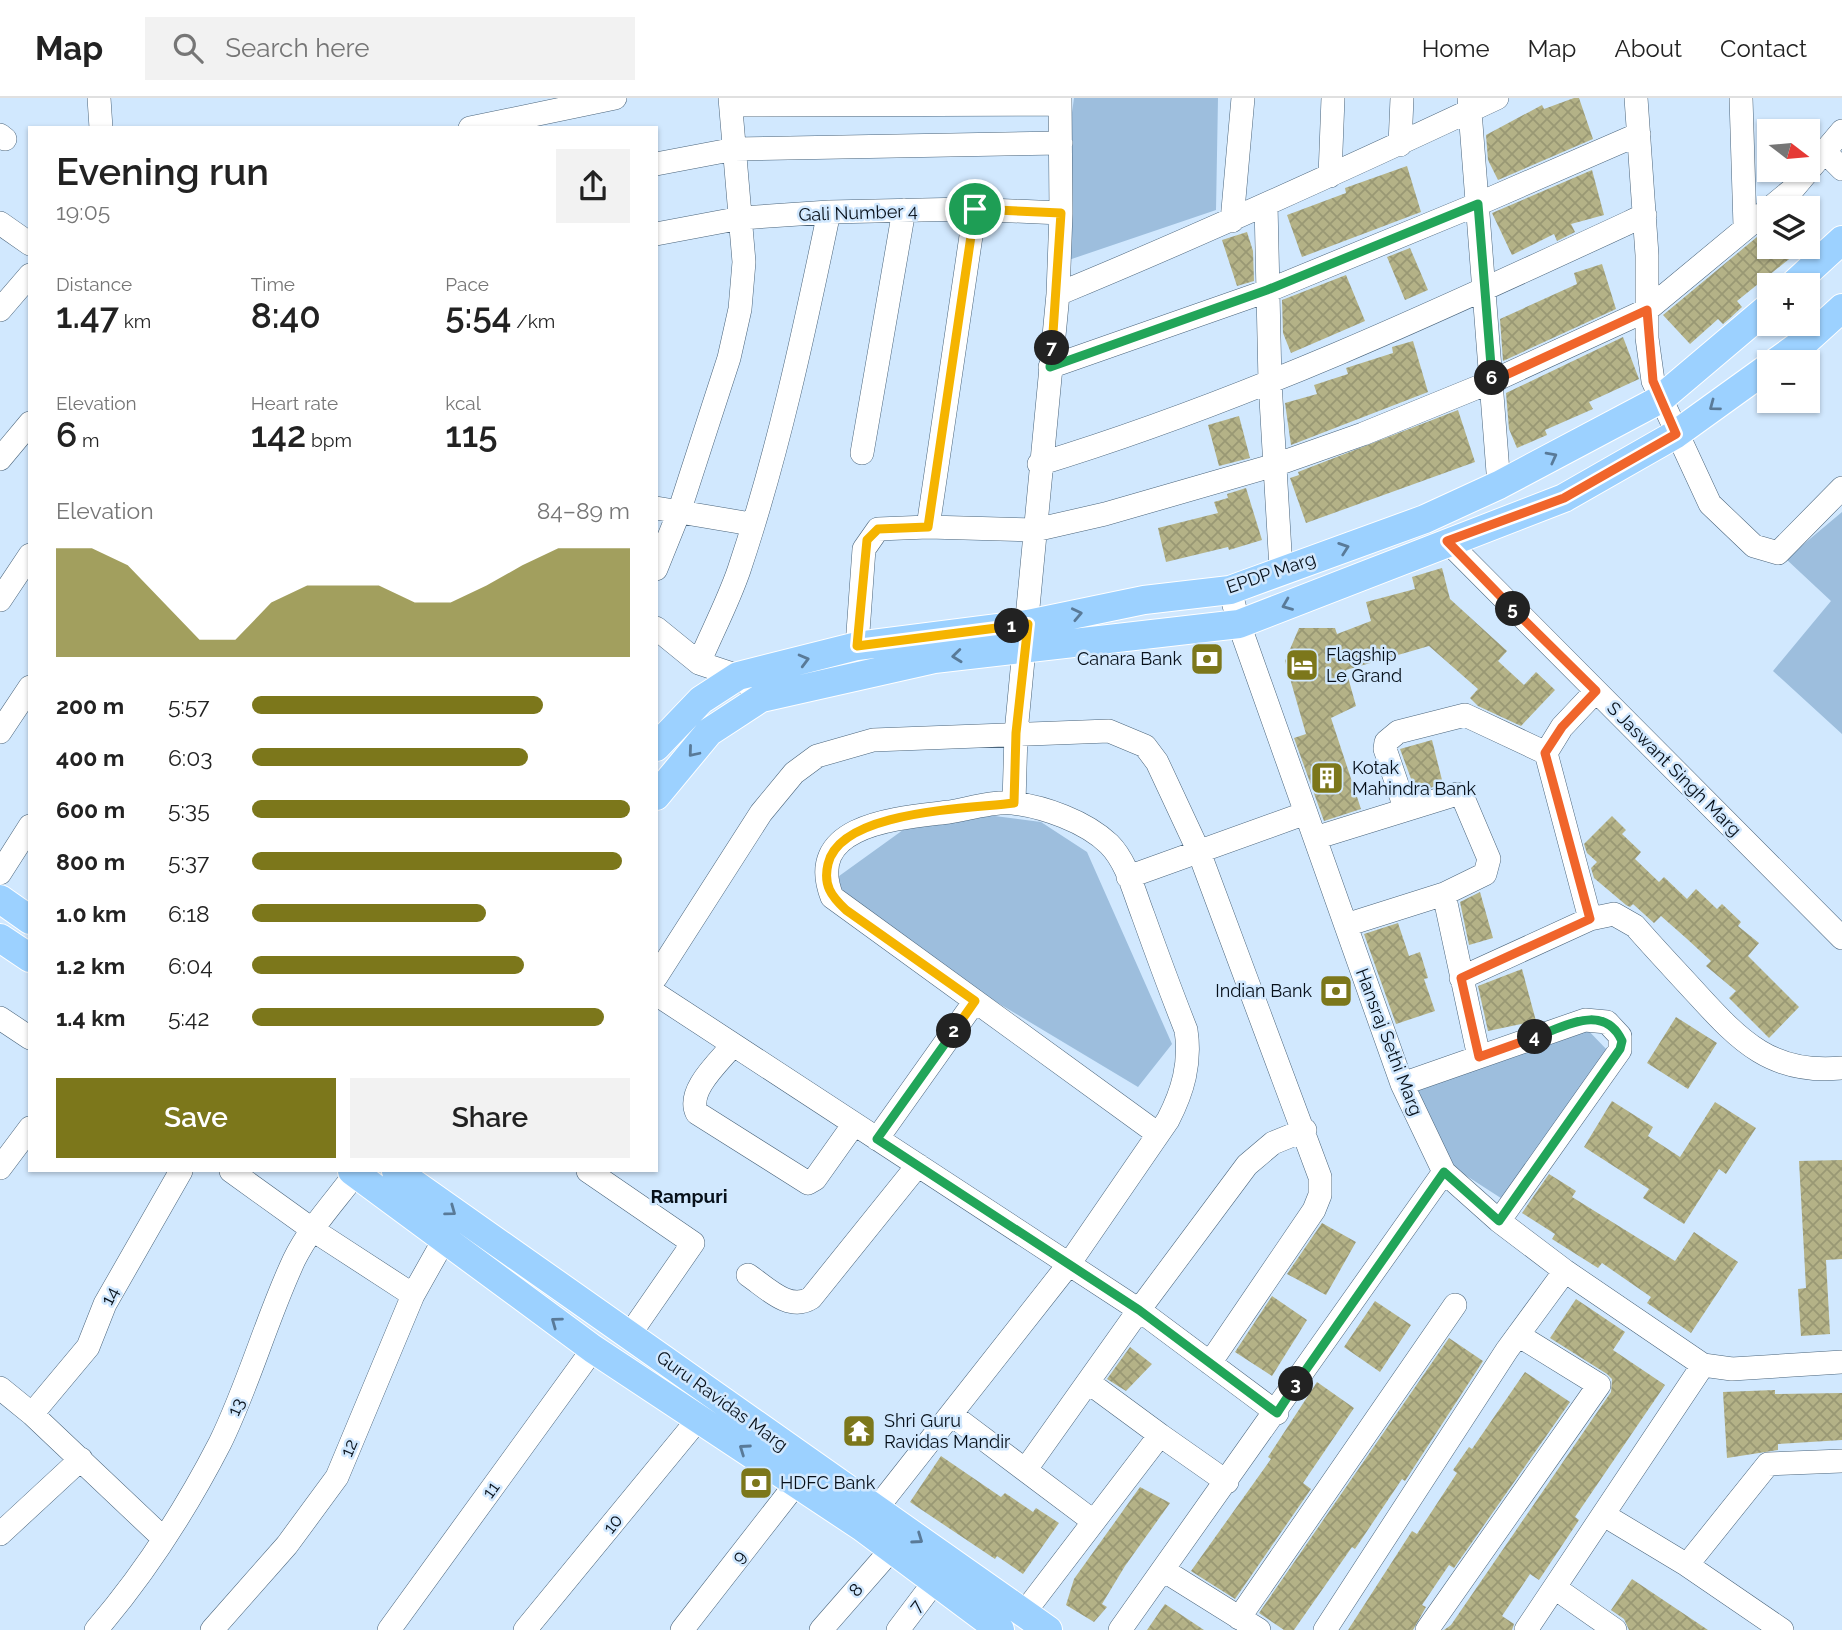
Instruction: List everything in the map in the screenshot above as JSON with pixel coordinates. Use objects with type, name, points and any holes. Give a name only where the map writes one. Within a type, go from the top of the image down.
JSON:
[{"type":"main road","points":[[1806,273],[1842,240]]},
{"type":"main road","points":[[1793,350],[1842,307]]},
{"type":"main road","name":"EPDP Marg","points":[[658,794],[709,732],[761,698],[1026,637],[1144,600],[1230,590],[1281,569],[1425,519],[1499,485],[1659,400],[1757,317]]},
{"type":"main road","name":"EPDP Marg","points":[[658,745],[701,700],[738,676],[857,646],[1239,624],[1447,541],[1564,498],[1676,434],[1757,376]]},
{"type":"main road","points":[[0,899],[28,919]]},
{"type":"main road","points":[[0,938],[28,957]]},
{"type":"main road","name":"Guru Ravidas Marg","points":[[355,1172],[593,1349],[700,1418],[795,1485],[869,1518],[891,1550],[1000,1630]]},
{"type":"main road","name":"Guru Ravidas Marg","points":[[397,1172],[498,1245],[630,1334],[869,1518],[1048,1630]]},
{"type":"street","points":[[99,98],[100,126]]},
{"type":"street","points":[[480,126],[615,98]]},
{"type":"street","points":[[1232,220],[1243,98]]},
{"type":"street","points":[[1330,176],[1333,98]]},
{"type":"street","points":[[1400,145],[1402,98]]},
{"type":"street","points":[[1058,294],[1400,145],[1469,104],[1497,98]]},
{"type":"street","points":[[1636,98],[1645,215],[1649,359],[1659,400],[1710,504],[1754,546],[1766,552],[1784,549],[1842,488]]},
{"type":"street","points":[[1741,98],[1745,227]]},
{"type":"street","points":[[658,559],[668,510],[729,358],[740,309],[744,262],[731,102],[1060,101],[1061,213],[1058,294],[1039,464],[1016,733],[1014,803]]},
{"type":"street","points":[[1469,104],[1493,381],[1499,485]]},
{"type":"street","points":[[857,646],[867,540],[878,529],[928,527],[1035,530],[1144,504],[1275,465],[1363,434],[1493,381],[1647,310],[1745,227],[1834,161],[1842,131]]},
{"type":"street","points":[[1050,367],[1267,290],[1478,204],[1639,134]]},
{"type":"street","points":[[658,164],[734,149],[1061,143]]},
{"type":"street","points":[[1266,204],[1270,382],[1281,569]]},
{"type":"street","points":[[928,527],[975,209]]},
{"type":"street","name":"Gali Number 4","points":[[658,234],[741,218],[829,212],[975,209],[1061,213]]},
{"type":"street","points":[[862,453],[904,210]]},
{"type":"street","points":[[699,663],[738,570],[786,405],[829,212]]},
{"type":"street","points":[[1039,464],[1141,431],[1270,382],[1485,290],[1645,215]]},
{"type":"street","points":[[0,223],[28,243]]},
{"type":"street","points":[[0,310],[28,277]]},
{"type":"street","points":[[0,459],[28,425]]},
{"type":"street","points":[[668,510],[751,524]]},
{"type":"street","name":"S Jaswant Singh Marg","points":[[1447,541],[1842,938]]},
{"type":"street","points":[[0,600],[28,558]]},
{"type":"street","name":"Hansraj Sethi Marg","points":[[1230,590],[1239,624],[1402,1084],[1444,1172],[1499,1221],[1565,1271],[1703,1365],[1732,1369],[1842,1362]]},
{"type":"street","points":[[658,630],[699,663],[738,676],[761,698]]},
{"type":"street","points":[[0,732],[28,690]]},
{"type":"street","points":[[1590,919],[1545,753],[1562,727],[1596,691]]},
{"type":"street","points":[[1411,806],[1402,799],[1385,749],[1386,742],[1398,733],[1465,715],[1545,753]]},
{"type":"street","points":[[658,974],[761,813],[794,773],[817,756],[873,740],[1016,733],[1109,731],[1144,746],[1157,762],[1199,852],[1305,1130],[1320,1177],[1320,1195],[1314,1210],[1210,1363]]},
{"type":"street","points":[[1315,838],[1453,794],[1462,796],[1489,859],[1485,874],[1444,894],[1346,925]]},
{"type":"street","points":[[869,1518],[1069,1264],[1158,1134],[1179,1099],[1189,1058],[1186,1030],[1119,856],[1091,831],[1069,818],[1014,803],[886,820],[846,837],[830,857],[825,878],[832,897],[846,910],[1158,1134]]},
{"type":"street","points":[[1128,877],[1306,813]]},
{"type":"street","points":[[0,873],[28,829]]},
{"type":"street","points":[[1444,894],[1479,1057]]},
{"type":"street","points":[[1461,978],[1590,919],[1609,913],[1627,920],[1737,1038],[1756,1051],[1776,1062],[1804,1068],[1842,1068]]},
{"type":"street","points":[[658,995],[1139,1310],[1277,1413]]},
{"type":"street","points":[[877,1139],[975,1001]]},
{"type":"street","points":[[0,1018],[28,1037]]},
{"type":"street","points":[[1402,1084],[1594,1018],[1607,1022],[1622,1041],[1620,1049],[1499,1221]]},
{"type":"street","points":[[733,1045],[695,1094],[693,1106],[697,1114],[808,1183],[815,1179],[855,1124]]},
{"type":"street","points":[[1026,1469],[1247,1165],[1273,1143],[1305,1130]]},
{"type":"street","points":[[0,1168],[28,1131]]},
{"type":"street","points":[[748,1275],[791,1303],[802,1304],[811,1298],[918,1165]]},
{"type":"street","name":"14","points":[[32,1414],[88,1347],[105,1304],[180,1172]]},
{"type":"street","points":[[232,1172],[313,1230],[413,1295]]},
{"type":"street","name":"13","points":[[96,1630],[134,1583],[220,1442],[294,1259],[355,1172]]},
{"type":"street","points":[[590,1172],[693,1243],[630,1334]]},
{"type":"street","points":[[1120,1630],[1277,1413],[1444,1172]]},
{"type":"street","name":"12","points":[[212,1630],[287,1545],[337,1477],[413,1295],[444,1240]]},
{"type":"street","points":[[1325,1630],[1518,1335],[1565,1271]]},
{"type":"street","points":[[1239,1618],[1455,1305]]},
{"type":"street","points":[[1427,1630],[1598,1385],[1518,1335]]},
{"type":"street","name":"11","points":[[389,1630],[593,1349]]},
{"type":"street","points":[[1527,1630],[1703,1365]]},
{"type":"street","points":[[1088,1382],[1227,1482]]},
{"type":"street","points":[[0,1388],[81,1459],[163,1538]]},
{"type":"street","points":[[952,1415],[1093,1521]]},
{"type":"street","name":"10","points":[[525,1630],[700,1418]]},
{"type":"street","points":[[1024,1613],[1160,1435]]},
{"type":"street","points":[[0,1534],[81,1459]]},
{"type":"street","points":[[1687,1565],[1768,1464],[1842,1461]]},
{"type":"street","name":"9","points":[[682,1630],[795,1485]]},
{"type":"street","points":[[1604,1514],[1687,1565],[1782,1630]]},
{"type":"street","name":"8","points":[[821,1630],[891,1550]]},
{"type":"street","points":[[1163,1570],[1259,1630]]},
{"type":"street","name":"7","points":[[898,1630],[935,1581]]},
{"type":"street","points":[[1555,1588],[1615,1630]]},
{"type":"shaded area","points":[[1074,98],[1218,98],[1216,210],[1051,266]]},
{"type":"shaded area","points":[[1842,512],[1842,734],[1773,671],[1831,601],[1786,559]]},
{"type":"shaded area","points":[[964,812],[1041,822],[1087,852],[1172,1044],[1138,1087],[953,976],[828,884],[903,830]]},
{"type":"shaded area","points":[[1582,1024],[1609,1052],[1507,1202],[1445,1162],[1414,1082]]},
{"type":"building","points":[[1579,98],[1593,139],[1498,180],[1488,160],[1486,135],[1542,105],[1544,109]]},
{"type":"building","points":[[1407,166],[1421,212],[1302,257],[1287,215],[1346,193],[1345,188]]},
{"type":"building","points":[[1592,170],[1604,215],[1571,224],[1575,232],[1557,241],[1554,234],[1512,255],[1492,213]]},
{"type":"building","points":[[1247,232],[1253,251],[1254,281],[1237,286],[1222,240]]},
{"type":"building","points":[[1757,237],[1757,259],[1789,259],[1772,273],[1757,273],[1757,285],[1737,301],[1742,307],[1723,324],[1718,319],[1690,344],[1663,315]]},
{"type":"building","points":[[1410,248],[1428,290],[1405,300],[1387,257]]},
{"type":"building","points":[[1602,264],[1616,309],[1503,361],[1500,319],[1577,284],[1574,273]]},
{"type":"building","points":[[1346,275],[1365,321],[1291,353],[1283,333],[1282,300]]},
{"type":"building","points":[[1623,337],[1639,379],[1589,402],[1593,409],[1545,430],[1547,435],[1517,448],[1509,429],[1506,393]]},
{"type":"building","points":[[1413,341],[1428,392],[1291,445],[1285,403],[1317,394],[1314,385],[1348,374],[1346,368],[1393,353],[1392,347]]},
{"type":"building","points":[[1458,410],[1475,462],[1306,523],[1290,478],[1299,475],[1298,472]]},
{"type":"building","points":[[1239,416],[1250,458],[1219,466],[1208,425]]},
{"type":"building","points":[[1246,488],[1262,540],[1229,550],[1228,547],[1166,562],[1158,528],[1218,513],[1214,502],[1228,498],[1227,494]]},
{"type":"building","points":[[1442,568],[1450,599],[1507,651],[1498,661],[1524,685],[1536,672],[1555,690],[1521,726],[1478,706],[1470,698],[1478,689],[1429,646],[1346,670],[1356,706],[1331,718],[1361,809],[1324,821],[1294,738],[1306,734],[1285,661],[1299,628],[1335,628],[1337,634],[1371,621],[1366,602],[1415,589],[1412,577]]},
{"type":"building","points":[[1432,740],[1443,784],[1416,792],[1400,749]]},
{"type":"building","points":[[1612,816],[1626,830],[1622,834],[1641,852],[1635,859],[1659,882],[1664,877],[1687,899],[1696,889],[1717,909],[1722,904],[1741,922],[1738,926],[1759,943],[1748,956],[1799,1007],[1769,1038],[1729,998],[1736,991],[1706,966],[1711,961],[1686,938],[1661,916],[1654,923],[1633,904],[1630,907],[1626,905],[1594,878],[1591,868],[1597,862],[1587,853],[1584,844]]},
{"type":"building","points":[[1480,892],[1493,938],[1469,945],[1460,902]]},
{"type":"building","points":[[1398,923],[1409,956],[1420,952],[1428,978],[1424,979],[1435,1011],[1396,1024],[1364,934]]},
{"type":"building","points":[[1522,969],[1536,1021],[1488,1031],[1478,986]]},
{"type":"building","points":[[1676,1017],[1717,1043],[1688,1089],[1647,1063]]},
{"type":"building","points":[[1612,1101],[1653,1127],[1648,1136],[1680,1157],[1715,1102],[1756,1128],[1726,1174],[1719,1169],[1684,1224],[1643,1198],[1649,1189],[1584,1147]]},
{"type":"building","points":[[1842,1160],[1842,1259],[1826,1260],[1830,1334],[1801,1336],[1798,1289],[1806,1288],[1799,1161]]},
{"type":"building","points":[[1549,1174],[1576,1191],[1572,1197],[1675,1261],[1694,1232],[1738,1262],[1691,1333],[1647,1303],[1651,1297],[1602,1263],[1598,1268],[1552,1239],[1555,1234],[1522,1213]]},
{"type":"building","points":[[1322,1223],[1356,1242],[1326,1295],[1287,1274]]},
{"type":"building","points":[[1272,1296],[1307,1320],[1272,1376],[1235,1352]]},
{"type":"building","points":[[1576,1299],[1625,1332],[1613,1350],[1665,1385],[1575,1517],[1579,1520],[1539,1580],[1530,1574],[1502,1616],[1514,1624],[1512,1630],[1444,1630],[1451,1625],[1611,1392],[1612,1379],[1607,1374],[1550,1338]]},
{"type":"building","points":[[1375,1301],[1411,1325],[1380,1372],[1344,1347]]},
{"type":"building","points":[[1449,1338],[1483,1361],[1405,1481],[1402,1479],[1355,1549],[1352,1547],[1294,1630],[1284,1630],[1259,1613]]},
{"type":"building","points":[[1130,1347],[1152,1364],[1126,1391],[1107,1379]]},
{"type":"building","points":[[1525,1372],[1570,1402],[1454,1568],[1449,1565],[1422,1605],[1426,1607],[1413,1630],[1348,1630],[1412,1531],[1417,1534],[1457,1473],[1453,1470],[1469,1447],[1472,1449]]},
{"type":"building","points":[[1317,1382],[1354,1408],[1303,1483],[1311,1489],[1235,1599],[1191,1571],[1271,1459],[1268,1457]]},
{"type":"building","points":[[1775,1390],[1775,1394],[1842,1393],[1842,1440],[1778,1444],[1778,1450],[1727,1458],[1723,1392]]},
{"type":"building","points":[[941,1456],[1001,1497],[1005,1493],[1033,1512],[1036,1508],[1059,1523],[1023,1574],[997,1556],[995,1559],[910,1502]]},
{"type":"building","points":[[1140,1487],[1170,1503],[1125,1566],[1102,1604],[1107,1607],[1094,1622],[1066,1605],[1074,1579]]},
{"type":"building","points":[[1632,1579],[1708,1630],[1629,1630],[1624,1619],[1611,1610]]},
{"type":"building","points":[[1165,1604],[1204,1630],[1147,1630]]},
{"type":"place","name":"Canara Bank","points":[[1207,659]]},
{"type":"place","name":"Flagship Le Grand","points":[[1302,665]]},
{"type":"place","name":"Kotak Mahindra Bank","points":[[1327,778]]},
{"type":"place","name":"Indian Bank","points":[[1336,991]]},
{"type":"place","name":"Shri Guru Ravidas Mandir","points":[[859,1431]]},
{"type":"place","name":"HDFC Bank","points":[[756,1483]]},
{"type":"district","name":"Rampuri","points":[[689,1196]]},
{"type":"route","points":[[1478,204],[1493,381],[1647,310],[1647,338],[1653,381],[1676,434],[1564,498],[1447,541],[1596,691],[1562,727],[1545,753],[1590,919],[1461,978],[1479,1057],[1594,1018],[1607,1022],[1620,1036],[1620,1049],[1499,1221],[1444,1172],[1277,1413],[1139,1310],[877,1139],[975,1001],[846,910],[832,897],[825,878],[830,857],[846,837],[886,820],[1014,803],[1016,733],[1028,624],[857,646],[864,549],[867,540],[878,529],[928,527],[942,417],[975,209],[1061,213],[1058,294],[1050,367],[1267,290],[1478,204]]}]
